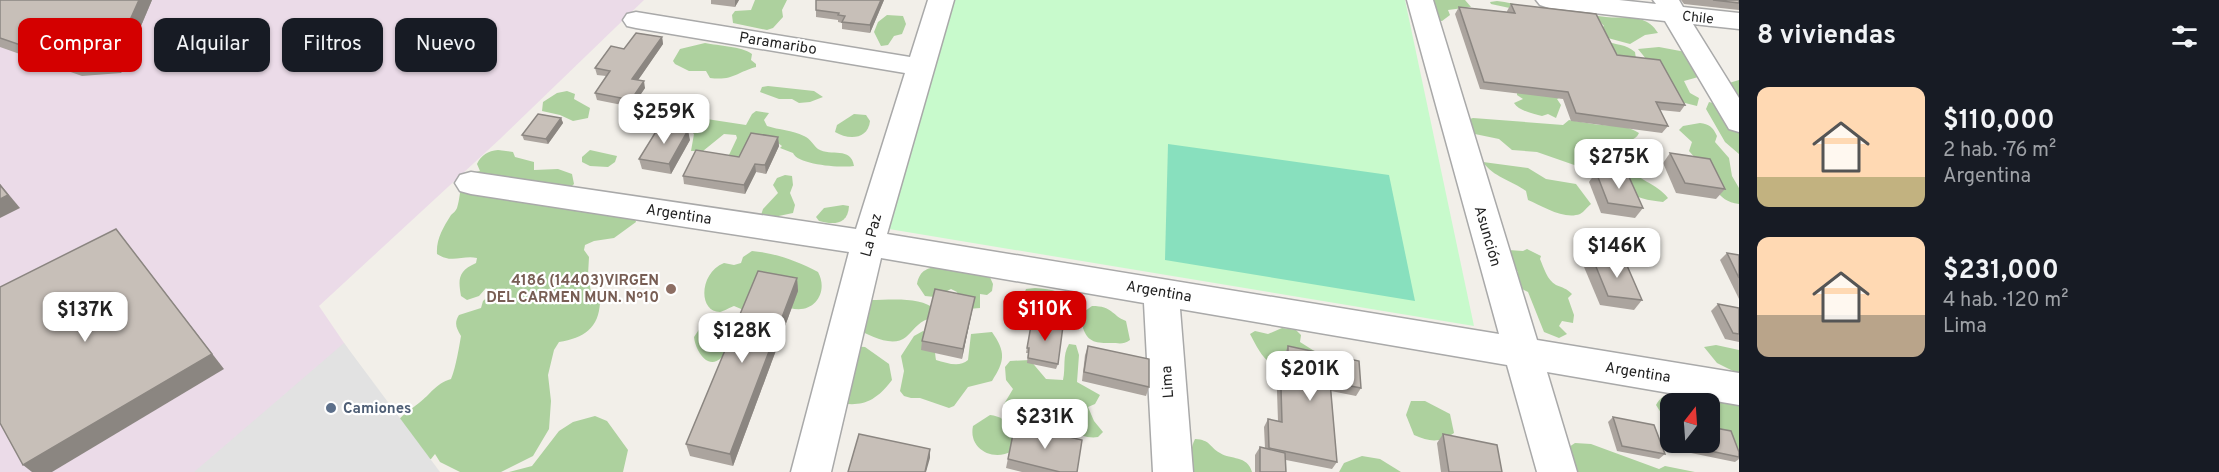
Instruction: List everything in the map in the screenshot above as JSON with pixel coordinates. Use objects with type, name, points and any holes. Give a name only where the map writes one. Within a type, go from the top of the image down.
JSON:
[{"type":"street","name":"La Paz","points":[[812,472],[868,243],[941,0]]},
{"type":"street","name":"Asunción","points":[[1420,0],[1557,472]]},
{"type":"street","name":"Chile","points":[[1549,0],[1671,7],[1739,21]]},
{"type":"street","points":[[1671,7],[1739,122]]},
{"type":"street","name":"Paramaribo","points":[[636,20],[920,67]]},
{"type":"street","name":"Argentina","points":[[471,183],[868,243],[1739,388]]},
{"type":"street","name":"Lima","points":[[1161,291],[1173,472]]},
{"type":"shaded area","points":[[0,0],[644,0],[500,139],[319,306],[393,415],[436,472],[0,472]]},
{"type":"shaded area","name":"Camiones","points":[[344,343],[440,472],[194,472]]},
{"type":"green space","points":[[755,0],[787,0],[782,10],[783,17],[773,28],[767,30],[733,23],[732,15],[735,11],[751,10]]},
{"type":"green space","points":[[948,0],[1405,0],[1474,326],[883,228]]},
{"type":"green space","points":[[1419,0],[1465,0],[1471,7],[1448,10],[1450,15],[1442,21],[1433,20]]},
{"type":"green space","points":[[1497,1],[1525,7],[1592,36],[1628,47],[1635,52],[1636,59],[1557,99],[1561,105],[1556,118],[1548,114],[1542,116],[1527,112],[1514,103],[1523,99],[1517,95],[1519,10],[1490,2]]},
{"type":"green space","points":[[887,15],[903,16],[906,24],[902,34],[894,36],[888,45],[881,46],[874,32],[878,22]]},
{"type":"green space","points":[[1594,15],[1638,19],[1645,21],[1658,33],[1645,35],[1630,44],[1604,37],[1601,28],[1604,26]]},
{"type":"green space","points":[[705,43],[747,51],[752,54],[751,60],[756,67],[718,79],[710,78],[706,71],[689,71],[673,61],[680,49]]},
{"type":"green space","points":[[1659,47],[1691,53],[1709,74],[1684,81],[1690,93],[1699,98],[1697,106],[1681,102],[1638,49]]},
{"type":"green space","points":[[1739,80],[1739,154],[1725,142],[1706,109],[1709,102],[1717,104],[1729,83]]},
{"type":"green space","points":[[762,87],[814,91],[823,97],[799,103],[792,99],[779,99],[760,92]]},
{"type":"green space","points":[[567,91],[575,94],[574,99],[590,108],[588,118],[573,121],[542,111],[543,102],[557,93]]},
{"type":"green space","points":[[756,111],[769,113],[764,120],[767,126],[804,136],[823,151],[845,154],[852,160],[854,166],[811,163],[780,148],[782,146],[778,143],[732,159],[729,155],[737,138],[736,135],[724,134],[703,151],[691,151],[694,134],[680,121],[681,117],[687,116],[746,125]]},
{"type":"green space","points":[[854,114],[866,115],[870,121],[866,132],[857,137],[851,137],[835,132],[837,125]]},
{"type":"green space","points":[[1473,118],[1563,125],[1569,120],[1621,126],[1632,130],[1639,133],[1637,136],[1630,140],[1617,141],[1618,147],[1627,152],[1645,155],[1645,163],[1628,166],[1636,175],[1668,198],[1663,202],[1643,199],[1621,188],[1600,168],[1580,167],[1537,152],[1512,150],[1499,139],[1470,133],[1463,121]]},
{"type":"green space","points":[[1700,123],[1712,128],[1717,136],[1715,142],[1729,158],[1732,176],[1739,188],[1739,204],[1720,195],[1703,166],[1689,151],[1692,142],[1679,130],[1683,126]]},
{"type":"green space","points":[[1168,144],[1389,175],[1415,301],[1165,260]]},
{"type":"green space","points":[[498,150],[513,152],[515,157],[534,162],[534,170],[558,169],[572,174],[574,184],[570,188],[588,195],[603,191],[613,193],[633,212],[636,222],[614,238],[585,245],[584,250],[589,257],[588,275],[591,292],[600,302],[599,311],[597,319],[588,330],[576,338],[559,342],[554,350],[548,375],[551,401],[549,429],[533,456],[501,472],[460,472],[440,462],[435,454],[431,459],[409,464],[394,426],[402,416],[437,386],[451,379],[461,336],[456,326],[457,318],[459,315],[481,308],[483,301],[492,293],[486,288],[479,296],[467,300],[461,296],[461,276],[466,269],[476,263],[477,258],[442,257],[437,254],[437,249],[443,229],[457,208],[464,180],[472,173],[480,171],[477,164],[483,156],[488,152]]},
{"type":"green space","points":[[590,150],[617,156],[615,162],[608,167],[590,166],[582,162],[582,157]]},
{"type":"green space","points":[[1483,162],[1528,168],[1546,179],[1576,184],[1591,204],[1580,214],[1567,215],[1553,212],[1528,200],[1526,191],[1497,175]]},
{"type":"green space","points":[[785,175],[792,176],[793,185],[790,193],[795,205],[793,213],[774,217],[761,215],[763,209],[778,193],[773,185],[777,178]]},
{"type":"green space","points":[[849,206],[848,212],[846,217],[839,222],[819,221],[816,217],[824,208]]},
{"type":"green space","points":[[1527,249],[1541,256],[1544,270],[1553,283],[1572,294],[1568,298],[1574,315],[1573,323],[1562,321],[1559,326],[1567,334],[1559,338],[1544,332],[1528,292],[1518,287],[1516,278],[1518,272],[1510,262],[1508,250]]},
{"type":"green space","points":[[752,251],[786,258],[818,272],[822,287],[817,300],[806,308],[799,309],[746,311],[734,306],[720,312],[713,310],[708,306],[704,291],[710,275],[724,263],[734,265],[741,263],[743,257]]},
{"type":"green space","points":[[942,266],[989,275],[993,284],[992,291],[987,295],[980,294],[980,308],[968,309],[960,301],[957,292],[951,289],[935,297],[925,296],[917,284],[920,275],[929,269]]},
{"type":"green space","points":[[1035,288],[1058,292],[1078,304],[1077,323],[1055,327],[1016,317],[1012,310],[1014,302],[1022,299],[1026,289]]},
{"type":"green space","points":[[870,300],[914,301],[936,310],[933,318],[921,323],[906,337],[901,340],[888,341],[875,338],[857,329]]},
{"type":"green space","points":[[1092,306],[1108,309],[1126,321],[1130,340],[1119,343],[1097,342],[1090,339],[1083,328],[1085,311]]},
{"type":"green space","points":[[702,325],[716,328],[736,327],[726,351],[716,361],[707,360],[697,347],[694,337]]},
{"type":"green space","points":[[1282,328],[1296,330],[1301,335],[1300,342],[1319,354],[1277,367],[1272,364],[1261,353],[1250,334],[1255,331],[1268,334]]},
{"type":"green space","points":[[923,331],[932,340],[936,360],[957,364],[968,360],[971,334],[992,332],[1000,345],[1002,356],[992,381],[968,387],[954,406],[949,408],[920,398],[904,396],[900,391],[904,371],[901,356],[914,336]]},
{"type":"green space","points":[[1069,344],[1076,345],[1079,355],[1077,382],[1100,395],[1095,404],[1088,407],[1094,421],[1103,432],[1098,437],[1023,427],[1010,415],[1004,404],[1013,389],[1006,380],[1005,367],[1010,361],[1030,360],[1046,379],[1063,380]]},
{"type":"green space","points":[[1716,345],[1739,350],[1739,374],[1717,363],[1704,347]]},
{"type":"green space","points":[[850,346],[865,347],[889,364],[892,380],[869,401],[852,404],[820,399]]},
{"type":"green space","points":[[1739,388],[1739,459],[1720,441],[1720,393]]},
{"type":"green space","points":[[1660,399],[1660,411],[1656,405]]},
{"type":"green space","points":[[1411,401],[1425,401],[1450,414],[1454,433],[1444,439],[1435,440],[1414,435],[1406,415]]},
{"type":"green space","points":[[990,415],[1002,419],[1010,427],[1013,438],[1012,451],[1005,454],[990,454],[978,447],[974,441],[973,426]]},
{"type":"green space","points":[[595,416],[607,421],[628,450],[623,472],[509,472],[532,466],[559,431],[573,422]]},
{"type":"green space","points":[[1195,439],[1207,442],[1224,455],[1243,460],[1252,472],[1176,472],[1190,461]]},
{"type":"green space","points":[[1575,443],[1591,444],[1659,469],[1665,466],[1695,472],[1550,472],[1569,447]]},
{"type":"green space","points":[[1362,456],[1380,459],[1401,472],[1339,472],[1344,463]]},
{"type":"building","points":[[0,0],[139,0],[131,18],[18,18],[18,44],[0,38]]},
{"type":"building","points":[[816,0],[881,0],[870,25],[842,22],[845,16],[838,15],[839,13],[816,10]]},
{"type":"building","points":[[1713,0],[1739,0],[1739,3]]},
{"type":"building","points":[[1511,4],[1596,14],[1617,55],[1660,60],[1685,105],[1656,102],[1668,126],[1576,113],[1568,92],[1484,82],[1459,7],[1515,13]]},
{"type":"building","points":[[636,33],[662,37],[632,79],[644,81],[631,100],[595,93],[610,71],[595,68],[611,46],[624,49]]},
{"type":"building","points":[[538,114],[561,118],[546,139],[522,135]]},
{"type":"building","points":[[660,125],[688,130],[669,164],[639,159]]},
{"type":"building","points":[[751,133],[778,137],[765,165],[755,164],[744,185],[683,176],[696,150],[739,157]]},
{"type":"building","points":[[1670,153],[1710,159],[1725,189],[1685,183]]},
{"type":"building","points":[[1596,172],[1629,177],[1643,208],[1608,203]]},
{"type":"building","points":[[0,185],[8,195],[0,199]]},
{"type":"building","points":[[116,229],[212,354],[23,465],[0,423],[0,287]]},
{"type":"building","points":[[1727,253],[1739,255],[1739,278]]},
{"type":"building","points":[[1592,257],[1625,261],[1642,300],[1608,296]]},
{"type":"building","points":[[758,271],[797,278],[730,454],[686,444]]},
{"type":"building","points":[[935,289],[975,297],[963,349],[922,341]]},
{"type":"building","points":[[1718,304],[1739,308],[1739,334],[1733,333]]},
{"type":"building","points":[[1032,320],[1063,326],[1058,364],[1028,358],[1029,348],[1027,348]]},
{"type":"building","points":[[1088,346],[1149,359],[1149,387],[1084,372]]},
{"type":"building","points":[[1288,346],[1359,361],[1361,388],[1330,382],[1337,462],[1269,448],[1268,419],[1282,422],[1280,355],[1288,356]]},
{"type":"building","points":[[1613,417],[1654,425],[1660,441],[1660,453],[1665,454],[1622,446]]},
{"type":"building","points":[[1015,424],[1082,440],[1077,472],[1060,472],[1008,459]]},
{"type":"building","points":[[1720,429],[1731,431],[1739,457],[1720,453]]},
{"type":"building","points":[[859,434],[930,449],[925,472],[848,472]]},
{"type":"building","points":[[1443,434],[1497,445],[1502,472],[1449,472]]},
{"type":"building","points":[[1260,447],[1285,453],[1286,472],[1260,472]]},
{"type":"place","name":"4186 (14403)VIRGEN DEL CARMEN MUN. Nº10","points":[[671,289]]},
{"type":"place","name":"Camiones","points":[[331,408]]}]
